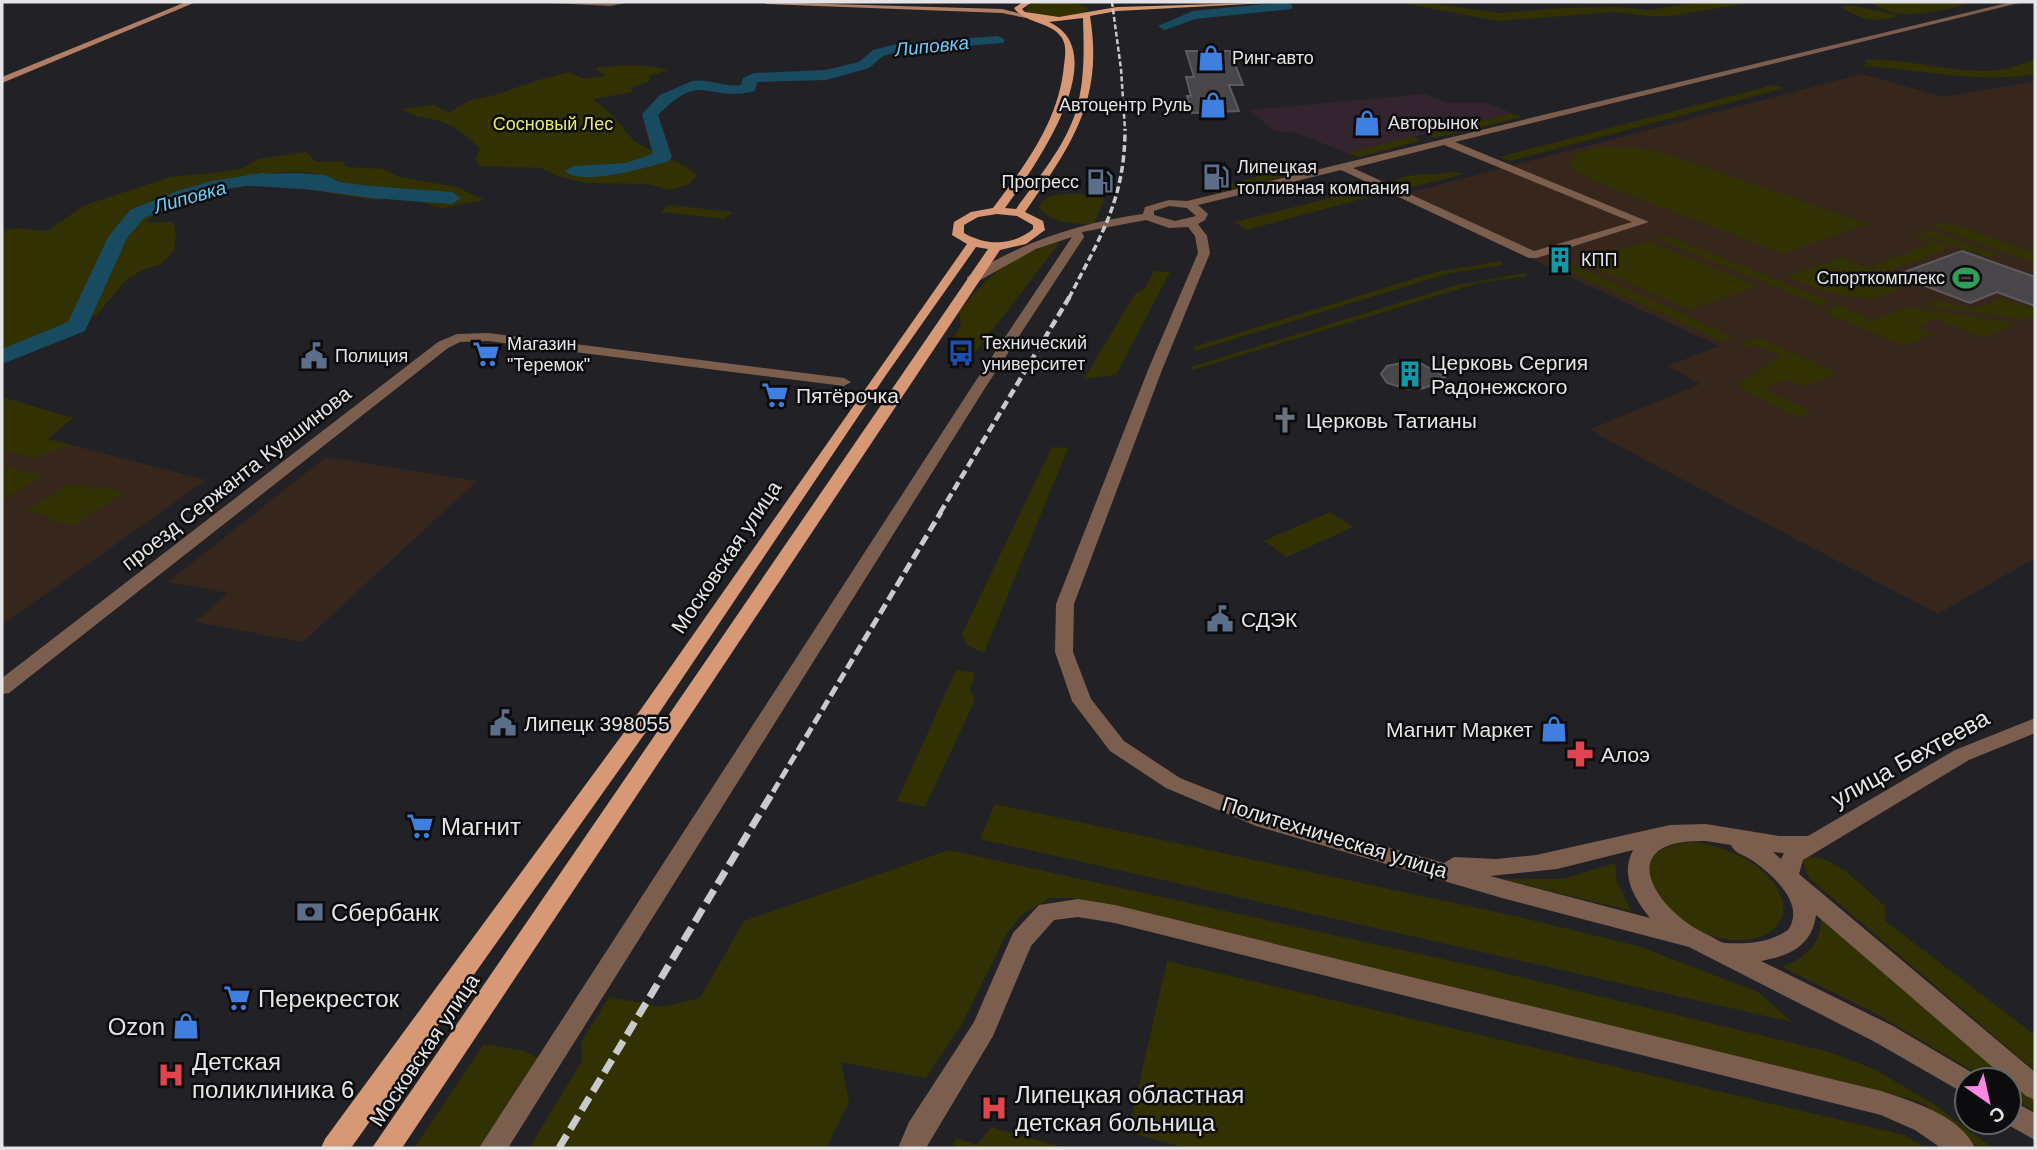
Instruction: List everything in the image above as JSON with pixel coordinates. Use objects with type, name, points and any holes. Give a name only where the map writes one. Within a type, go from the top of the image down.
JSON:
[{"type":"main road","points":[[2,80],[191,2]]},
{"type":"main road","points":[[766,2],[1002,11],[1057,20],[1087,17],[1098,12],[1284,2]]},
{"type":"main road","points":[[972,2],[1026,2]]},
{"type":"main road","points":[[997,211],[1050,133],[1061,109],[1069,72],[1069,46],[1065,36],[1052,26],[1026,16],[1018,8],[1026,2]]},
{"type":"main road","points":[[1098,12],[1098,8],[1093,4],[1174,2]]},
{"type":"main road","points":[[1019,213],[1059,152],[1080,113],[1088,56],[1087,17]]},
{"type":"main road","points":[[997,211],[1019,213],[1039,223],[1039,230],[1035,235],[1018,243],[996,246],[973,243],[958,235],[958,224],[975,214],[997,211]]},
{"type":"main road","name":"Московская улица","points":[[335,1148],[646,718],[880,374],[973,243]]},
{"type":"main road","name":"Московская улица","points":[[386,1148],[996,246]]},
{"type":"street","points":[[535,2],[625,2]]},
{"type":"street","points":[[1148,216],[1147,213],[1153,206],[1168,203],[1186,205],[2019,2]]},
{"type":"street","points":[[1343,167],[1532,255],[1643,222],[1445,142]]},
{"type":"street","name":"Политехническая улица","points":[[1186,205],[1202,214],[1201,218],[1190,223],[1198,230],[1204,242],[1204,253],[1155,370],[1065,604],[1064,652],[1082,701],[1116,746],[1173,783],[1264,820],[1502,889],[1695,939],[1884,1034],[1953,1075]]},
{"type":"street","points":[[1018,243],[1148,216],[1169,224],[1190,223]]},
{"type":"street","points":[[1039,223],[1075,231]]},
{"type":"street","points":[[493,1148],[965,408],[1078,237],[1075,231]]},
{"type":"street","points":[[971,281],[1002,260],[1042,240]]},
{"type":"street","name":"проезд Сержанта Кувшинова","points":[[2,688],[346,418],[443,345],[457,338],[488,337],[844,382]]},
{"type":"street","name":"улица Бехтеева","points":[[1812,843],[1962,755],[2035,724]]},
{"type":"street","points":[[1405,859],[1482,869],[1546,864],[1670,834],[1694,831],[1775,845],[1812,843]]},
{"type":"street","points":[[1670,834],[1653,841],[1641,853],[1637,869],[1641,887],[1652,906],[1671,924],[1695,939],[1722,949],[1749,953],[1776,950],[1795,939],[1804,921],[1801,900],[1788,878],[1790,861],[1795,854],[1812,843]]},
{"type":"street","points":[[1721,836],[1759,853],[2035,1088]]},
{"type":"street","points":[[912,1148],[919,1131],[985,1028],[1021,940],[1047,912],[1078,908],[1115,914],[1881,1103],[1912,1112],[1944,1132],[1961,1148]]},
{"type":"shaded area","points":[[1862,74],[1944,97],[2035,81],[2035,558],[1938,614],[1591,429],[1700,384],[1668,366],[1719,346],[1396,196]]},
{"type":"shaded area","name":"Авторынок","points":[[1425,94],[1446,103],[1486,103],[1512,113],[1347,153],[1291,131],[1278,132],[1249,110]]},
{"type":"shaded area","points":[[2,397],[73,418],[48,439],[206,480],[2,625]]},
{"type":"shaded area","points":[[326,457],[477,481],[303,642],[195,622],[228,593],[168,582]]},
{"type":"green space","points":[[1040,2],[1074,2],[1089,9],[1075,16],[1058,18],[1025,10],[1029,5]]},
{"type":"green space","points":[[1397,2],[1424,2],[1500,13],[1562,8],[1618,7],[1650,10],[1700,2],[1755,2],[1671,16],[1615,12],[1498,21]]},
{"type":"green space","points":[[1976,2],[1909,14],[1884,9],[1871,3]]},
{"type":"green space","points":[[1849,5],[1899,16],[1881,20],[1867,19],[1840,7]]},
{"type":"green space","points":[[1863,60],[1897,61],[1982,71],[2004,69],[2035,60],[2035,74],[1971,77],[1863,66],[1868,63]]},
{"type":"green space","name":"Сосновый Лес","points":[[624,65],[669,70],[649,76],[650,81],[630,88],[633,92],[593,99],[611,114],[634,141],[697,175],[690,184],[670,190],[647,184],[585,183],[560,177],[541,168],[480,166],[475,160],[480,149],[465,135],[443,122],[403,109],[434,105],[449,113],[470,100],[495,95],[542,79],[570,72],[584,79],[605,76],[595,68]]},
{"type":"green space","points":[[1773,85],[1785,88],[1510,161],[1499,157]]},
{"type":"green space","points":[[1512,113],[1522,117],[1434,138],[1426,134]]},
{"type":"green space","points":[[1413,136],[1420,141],[1359,157],[1347,153]]},
{"type":"green space","points":[[1599,147],[1638,148],[1668,154],[1868,224],[1783,254],[1593,181],[1571,167],[1569,160],[1578,152]]},
{"type":"green space","points":[[306,152],[316,162],[342,161],[346,167],[384,169],[399,177],[457,187],[484,200],[442,208],[399,197],[374,200],[324,192],[341,182],[310,173],[294,172],[261,174],[213,184],[219,185],[222,190],[169,206],[145,222],[173,222],[176,236],[174,251],[161,264],[142,270],[125,281],[97,315],[36,335],[19,347],[2,353],[2,233],[12,228],[47,231],[85,205],[170,177],[223,172],[243,168],[258,159]]},
{"type":"green space","points":[[1285,169],[1302,169],[1303,172],[1216,194],[1209,190]]},
{"type":"green space","points":[[1451,172],[1464,174],[1400,190],[1389,185],[1403,177]]},
{"type":"green space","points":[[1366,189],[1383,193],[1247,230],[1234,222]]},
{"type":"green space","points":[[1079,194],[1105,197],[1094,224],[1056,220],[1043,213],[1039,207],[1051,196]]},
{"type":"green space","points":[[669,205],[733,212],[724,219],[660,212]]},
{"type":"green space","points":[[1940,223],[1953,224],[2035,253],[2035,263],[1934,227]]},
{"type":"green space","points":[[1916,232],[1934,232],[1999,255],[1991,258]]},
{"type":"green space","points":[[1910,235],[1952,247],[1886,272],[1846,257],[1873,266],[1932,243]]},
{"type":"green space","points":[[1668,236],[1831,302],[1821,306],[1658,239]]},
{"type":"green space","points":[[1648,241],[1757,286],[1690,310],[1581,262]]},
{"type":"green space","points":[[1060,242],[974,354],[955,348],[950,342],[961,326],[959,312],[980,287],[1015,260]]},
{"type":"green space","points":[[1841,257],[1897,280],[1903,287],[1875,299],[1827,293],[1787,277]]},
{"type":"green space","points":[[1501,261],[1503,265],[1450,273],[1195,351],[1193,347],[1436,272]]},
{"type":"green space","points":[[1573,264],[1733,337],[1722,341],[1562,268]]},
{"type":"green space","points":[[1154,271],[1170,272],[1116,375],[1084,379],[1135,294],[1145,288]]},
{"type":"green space","points":[[1525,273],[1528,276],[1479,283],[1193,370],[1190,367],[1457,285]]},
{"type":"green space","points":[[2003,298],[2035,309],[2035,318],[2023,319],[1922,305],[1937,300],[1974,309]]},
{"type":"green space","points":[[1838,305],[1874,320],[1907,307],[2017,323],[1983,338],[1935,319],[1918,327],[1935,334],[1908,345],[1899,344],[1823,312]]},
{"type":"green space","points":[[1753,338],[1761,339],[1838,373],[1803,387],[1786,379],[1763,389],[1812,412],[1797,417],[1740,388],[1740,383],[1781,356],[1757,345],[1748,348],[1740,345]]},
{"type":"green space","points":[[2,397],[73,418],[47,439],[70,445],[34,458],[2,450]]},
{"type":"green space","points":[[1052,447],[1068,448],[984,653],[967,645],[962,634]]},
{"type":"green space","points":[[2,466],[43,475],[2,500]]},
{"type":"green space","points":[[69,484],[125,492],[73,526],[47,520],[51,517],[27,511]]},
{"type":"green space","points":[[1330,512],[1353,527],[1287,557],[1264,541]]},
{"type":"green space","points":[[956,670],[975,673],[970,690],[975,700],[925,807],[897,801]]},
{"type":"green space","points":[[995,804],[1519,917],[1638,946],[1758,992],[1792,1022],[980,839]]},
{"type":"green space","points":[[1693,842],[1732,852],[1766,874],[1782,900],[1780,922],[1773,930],[1749,939],[1733,940],[1711,936],[1689,925],[1670,910],[1656,893],[1649,876],[1651,860],[1665,848]]},
{"type":"green space","points":[[949,850],[1483,968],[1829,1052],[1874,1069],[1932,1103],[1953,1118],[1953,1128],[1924,1104],[1907,1098],[1075,898],[1050,898],[1021,915],[1006,935],[962,1024],[926,1078],[841,1062],[849,1102],[826,1148],[529,1148],[582,1061],[581,1042],[609,997],[662,1007],[700,998],[744,921]]},
{"type":"green space","points":[[1809,857],[1830,862],[1850,875],[1885,906],[1885,921],[2035,1035],[2035,1071],[1809,878],[1802,861]]},
{"type":"green space","points":[[1615,863],[1617,883],[1632,911],[1502,879],[1563,879]]},
{"type":"green space","points":[[1821,919],[1996,1066],[1964,1066],[1875,1013],[1782,967],[1810,949],[1820,928]]},
{"type":"green space","points":[[1167,961],[1904,1135],[1926,1148],[1187,1148],[1128,1132]]},
{"type":"green space","points":[[484,1044],[525,1051],[539,1059],[481,1148],[414,1148]]},
{"type":"green space","points":[[2023,1089],[2035,1099],[2035,1112],[2023,1104]]},
{"type":"green space","points":[[991,1127],[1065,1148],[952,1148],[956,1138],[977,1145]]},
{"type":"green space","points":[[1963,1136],[1977,1136],[1993,1148],[1978,1148]]},
{"type":"water","points":[[251,174],[325,175],[342,183],[317,190],[222,184]]},
{"type":"building","points":[[1186,51],[1230,51],[1243,85],[1229,85],[1239,111],[1192,113],[1187,96],[1191,96],[1186,77],[1194,77]]},
{"type":"building","name":"Спорткомплекс","points":[[1962,251],[2035,277],[2035,306],[1997,292],[1970,303],[1896,275]]},
{"type":"building","name":"Церковь Сергия Радонежского","points":[[1415,360],[1445,377],[1434,381],[1438,383],[1421,389],[1408,389],[1387,383],[1381,374],[1387,366]]},
{"type":"waterway","name":"Липовка","points":[[1165,26],[1193,15],[1286,6]]},
{"type":"waterway","name":"Липовка","points":[[574,171],[627,168],[663,157],[650,114],[666,98],[697,84],[723,90],[749,88],[748,81],[754,78],[826,75],[864,65],[878,53],[901,47],[998,40]]},
{"type":"waterway","name":"Липовка","points":[[2,357],[77,326],[118,237],[137,214],[184,195],[219,185],[263,178],[371,192],[452,198]]},
{"type":"railway","points":[[1112,2],[1121,69],[1125,130]]},
{"type":"railway","points":[[1070,296],[1109,217],[1121,177],[1125,130]]},
{"type":"railway","points":[[940,513],[1070,296]]},
{"type":"railway","points":[[773,792],[941,512]]},
{"type":"railway","points":[[559,1148],[774,790]]},
{"type":"place","name":"Ринг-авто","points":[[1211,58]]},
{"type":"place","name":"Автоцентр Руль","points":[[1213,105]]},
{"type":"place","name":"Авторынок","points":[[1367,123]]},
{"type":"place","name":"Липецкая топливная компания","points":[[1216,177]]},
{"type":"place","name":"Прогресс","points":[[1100,182]]},
{"type":"place","name":"КПП","points":[[1560,260]]},
{"type":"place","name":"Спорткомплекс","points":[[1966,278]]},
{"type":"place","name":"Технический университет","points":[[961,353]]},
{"type":"place","name":"Магазин \"Теремок\"","points":[[486,354]]},
{"type":"place","name":"Полиция","points":[[314,356]]},
{"type":"place","name":"Церковь Сергия Радонежского","points":[[1410,374]]},
{"type":"place","name":"Пятёрочка","points":[[775,395]]},
{"type":"place","name":"Церковь Татианы","points":[[1285,420]]},
{"type":"place","name":"СДЭК","points":[[1220,619]]},
{"type":"place","name":"Липецк 398055","points":[[503,723]]},
{"type":"place","name":"Магнит Маркет","points":[[1554,729]]},
{"type":"place","name":"Алоэ","points":[[1580,754]]},
{"type":"place","name":"Магнит","points":[[420,826]]},
{"type":"place","name":"Сбербанк","points":[[310,912]]},
{"type":"place","name":"Перекресток","points":[[237,998]]},
{"type":"place","name":"Ozon","points":[[186,1026]]},
{"type":"place","name":"Детская поликлиника 6","points":[[171,1075]]},
{"type":"place","name":"Липецкая областная детская больница","points":[[994,1108]]}]
